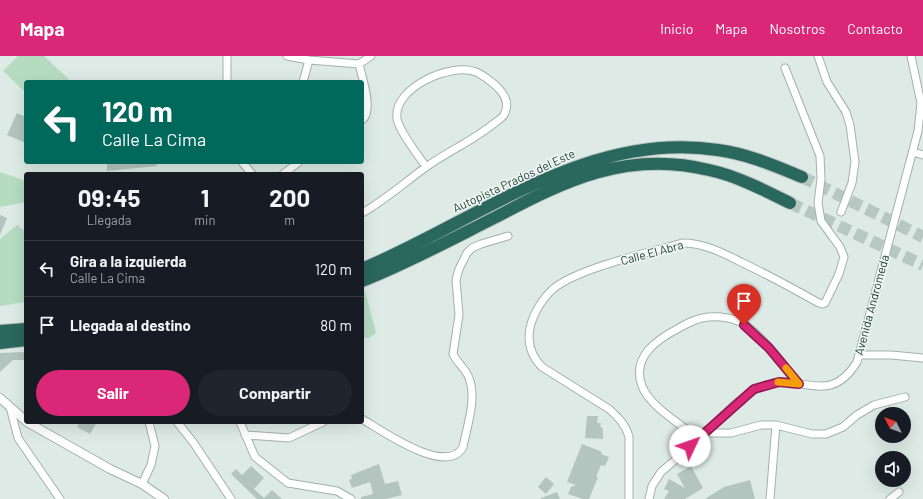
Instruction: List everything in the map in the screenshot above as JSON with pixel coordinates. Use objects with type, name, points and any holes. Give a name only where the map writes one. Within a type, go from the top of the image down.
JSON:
[{"type":"highway","name":"Autopista Prados del Este","points":[[364,268],[393,256],[551,177],[596,159],[614,154],[663,147],[702,148],[739,154],[770,164],[802,177]]},
{"type":"highway","name":"Autopista Prados del Este","points":[[364,280],[406,262],[565,182],[623,166],[663,164],[707,169],[728,175],[790,203]]},
{"type":"highway","points":[[0,331],[24,329]]},
{"type":"highway","points":[[0,343],[24,340]]},
{"type":"street","points":[[226,56],[227,80]]},
{"type":"street","points":[[287,56],[308,60],[359,64],[370,56]]},
{"type":"street","points":[[818,56],[827,82],[846,112],[850,125],[855,162],[852,183],[841,212]]},
{"type":"street","name":"Avenida Andrómeda","points":[[649,499],[652,486],[661,472],[754,389],[779,382],[818,387],[835,384],[848,375],[856,362],[918,131],[921,108],[920,95],[911,56]]},
{"type":"street","points":[[303,80],[308,60]]},
{"type":"street","points":[[359,64],[362,80]]},
{"type":"street","name":"Calle El Abra","points":[[629,499],[629,437],[627,430],[616,415],[608,409],[542,367],[537,361],[530,347],[529,337],[532,322],[545,298],[554,288],[571,278],[600,267],[682,243],[697,244],[712,248],[771,276],[817,302],[822,304],[825,303],[839,274],[844,257],[840,246],[821,221],[819,216],[818,203],[821,179],[820,156],[785,68]]},
{"type":"street","points":[[364,213],[378,204],[426,167],[483,132],[503,116],[506,109],[506,98],[497,87],[476,72],[463,69],[446,71],[412,88],[403,97],[397,109],[397,119],[401,128],[426,167]]},
{"type":"street","points":[[364,87],[368,106],[364,119]]},
{"type":"street","points":[[913,152],[923,155]]},
{"type":"street","points":[[244,164],[250,172]]},
{"type":"street","points":[[285,172],[296,164]]},
{"type":"street","points":[[364,420],[405,445],[439,457],[450,457],[460,452],[463,447],[472,399],[470,379],[464,368],[453,354],[459,315],[456,277],[467,253],[472,248],[508,236]]},
{"type":"street","points":[[699,439],[652,401],[641,384],[640,365],[648,349],[660,338],[697,319],[706,317],[717,316],[739,321],[765,343],[799,384]]},
{"type":"street","points":[[859,355],[891,355],[923,358]]},
{"type":"street","points":[[706,433],[731,433],[761,425],[776,425],[812,434],[826,434],[843,427],[857,415],[874,405],[905,397]]},
{"type":"street","points":[[0,398],[24,420]]},
{"type":"street","points":[[10,407],[18,438],[60,499]]},
{"type":"street","points":[[30,424],[110,469],[142,484],[164,499]]},
{"type":"street","points":[[142,484],[151,465],[155,446],[150,424]]},
{"type":"street","points":[[179,424],[193,442],[231,499]]},
{"type":"street","points":[[241,424],[255,457],[288,483],[337,491],[351,499]]},
{"type":"street","points":[[245,435],[289,438],[319,424]]},
{"type":"street","points":[[770,499],[776,425]]},
{"type":"street","points":[[890,499],[899,492]]},
{"type":"green space","points":[[18,56],[44,56],[70,80],[24,80],[24,91],[3,71]]},
{"type":"green space","points":[[0,172],[24,180],[24,202],[0,207]]},
{"type":"green space","points":[[17,225],[24,230],[24,302],[0,306],[0,239]]},
{"type":"green space","points":[[364,291],[376,333],[369,338],[364,338]]},
{"type":"building","points":[[17,113],[24,116],[24,142],[7,135]]},
{"type":"building","points":[[107,164],[156,164],[157,166],[107,171]]},
{"type":"building","points":[[0,215],[7,218],[0,235]]},
{"type":"building","points":[[24,352],[24,360],[13,360],[0,372],[0,353]]},
{"type":"building","points":[[587,416],[598,416],[597,423],[601,423],[600,426],[603,429],[603,439],[585,438]]},
{"type":"building","points":[[79,424],[96,424],[90,434],[77,427]]},
{"type":"building","points":[[582,444],[602,452],[601,454],[609,457],[605,466],[601,465],[589,499],[583,499],[568,494],[571,487],[576,485],[567,482]]},
{"type":"building","points":[[379,464],[385,484],[398,481],[402,495],[386,499],[361,499],[361,497],[373,494],[370,482],[352,488],[349,480],[352,479],[351,475]]},
{"type":"building","points":[[251,466],[264,478],[254,489],[264,498],[272,490],[282,499],[257,499],[231,474],[236,469],[242,475]]},
{"type":"building","points":[[691,466],[703,488],[685,499],[664,499],[669,491],[664,489],[669,479],[685,488],[677,474]]},
{"type":"building","points":[[546,477],[554,484],[546,494],[538,487]]},
{"type":"building","points":[[750,480],[755,499],[705,499],[724,487]]},
{"type":"building","points":[[557,492],[560,499],[541,499],[541,498]]},
{"type":"tunnel","points":[[802,177],[923,237]]},
{"type":"tunnel","points":[[790,203],[923,265]]},
{"type":"slow traffic","points":[[778,382],[799,384],[786,368]]},
{"type":"route","points":[[690,446],[754,389],[774,382],[799,384],[769,348],[753,331],[744,325]]}]
